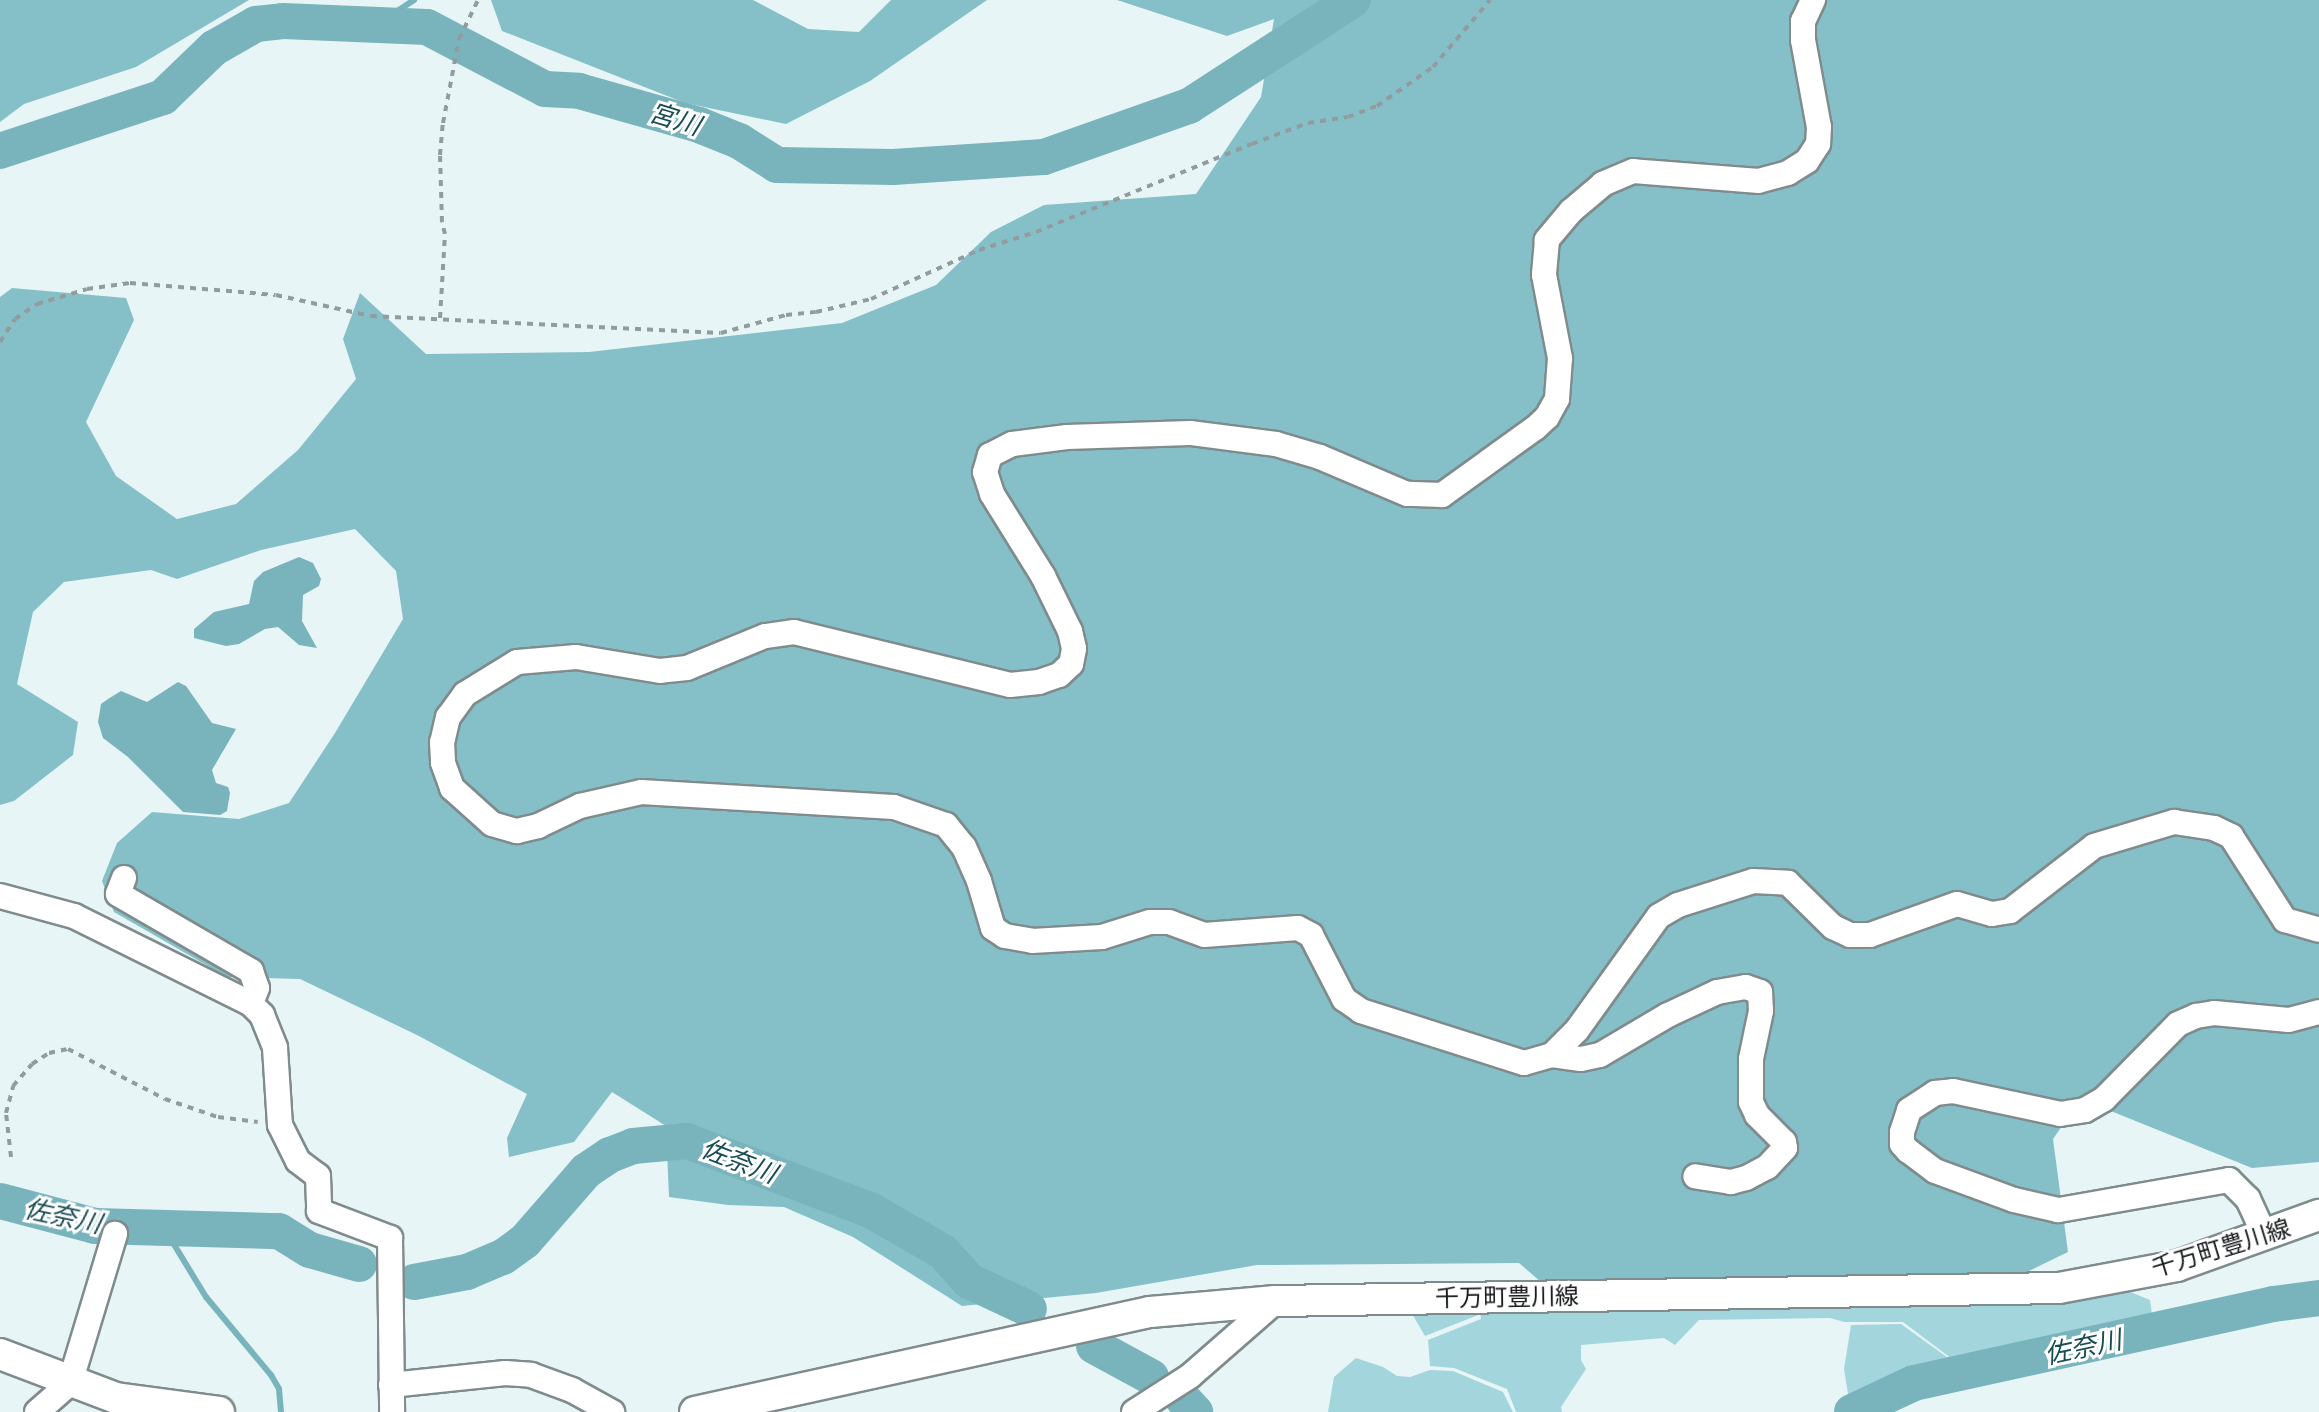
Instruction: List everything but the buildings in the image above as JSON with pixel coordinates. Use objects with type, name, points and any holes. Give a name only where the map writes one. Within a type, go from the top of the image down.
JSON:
[{"type":"main road","name":"千万町豊川線","points":[[695,1412],[1150,1312],[1276,1301],[2059,1288],[2177,1266],[2319,1215]]},
{"type":"main road","points":[[0,1354],[116,1398],[219,1412]]},
{"type":"street","points":[[1695,1176],[1731,1182],[1746,1178],[1767,1167],[1785,1148],[1784,1142],[1762,1123],[1751,1102],[1751,1059],[1761,1011],[1760,992],[1746,987],[1717,992],[1654,1022],[1600,1055],[1581,1059],[1552,1055],[1524,1063],[1361,1011],[1344,999],[1311,935],[1298,928],[1204,935],[1169,922],[1150,922],[1102,937],[1032,941],[1005,936],[993,928],[979,881],[964,847],[946,825],[894,807],[641,792],[580,806],[538,826],[517,831],[492,824],[452,788],[443,763],[442,742],[448,717],[465,694],[517,662],[538,658],[576,657],[660,671],[687,668],[765,636],[794,632],[1010,685],[1039,682],[1059,675],[1071,664],[1074,649],[1070,631],[1043,576],[992,494],[985,472],[990,455],[1012,444],[1067,437],[1190,433],[1276,444],[1320,457],[1407,494],[1442,495],[1535,428],[1547,417],[1557,399],[1560,358],[1544,275],[1547,240],[1571,211],[1603,184],[1633,171],[1759,181],[1788,173],[1807,161],[1818,144],[1819,127],[1803,31],[1803,21],[1813,0]]},
{"type":"street","points":[[1552,1055],[1577,1030],[1659,916],[1678,905],[1753,881],[1788,883],[1833,927],[1850,935],[1870,935],[1957,904],[1992,914],[2010,911],[2094,846],[2174,822],[2214,828],[2231,836],[2285,920],[2319,930]]},
{"type":"street","points":[[124,878],[118,894],[251,971],[257,988],[251,1004]]},
{"type":"street","points":[[0,896],[74,916],[251,1004],[262,1015],[275,1048],[280,1125],[298,1161],[318,1176],[319,1211],[390,1238],[392,1412]]},
{"type":"street","points":[[2265,1236],[2248,1199],[2229,1180],[2208,1181],[2058,1210],[2014,1200],[1935,1171],[1902,1144],[1902,1132],[1909,1110],[1935,1093],[1953,1091],[2060,1114],[2085,1110],[2104,1099],[2178,1024],[2196,1016],[2214,1013],[2289,1020],[2319,1012]]},
{"type":"street","points":[[37,1412],[70,1383],[115,1234]]},
{"type":"street","points":[[1134,1412],[1190,1376],[1276,1301]]},
{"type":"street","points":[[391,1385],[505,1373],[531,1375],[572,1390],[612,1412]]},
{"type":"path","points":[[440,318],[445,234],[440,155],[443,123],[459,39],[478,0]]},
{"type":"path","points":[[0,342],[15,319],[37,304],[87,289],[130,283],[276,295],[371,316],[721,333],[786,315],[871,299],[979,250],[1036,232],[1252,144],[1308,123],[1348,117],[1377,106],[1433,67],[1490,0]]},
{"type":"path","points":[[11,1157],[6,1113],[13,1086],[32,1064],[49,1053],[68,1049],[178,1103],[218,1117],[280,1125]]},
{"type":"shaded area","points":[[0,0],[249,0],[136,67],[24,104],[0,122]]},
{"type":"shaded area","points":[[491,0],[753,0],[808,29],[859,32],[891,0],[987,0],[870,81],[786,124],[685,103],[502,31]]},
{"type":"shaded area","points":[[1117,0],[2319,0],[2319,1162],[2252,1168],[2081,1099],[2053,1139],[2068,1252],[2027,1272],[1541,1282],[1519,1263],[1257,1265],[1096,1293],[962,1306],[853,1237],[784,1207],[728,1205],[669,1197],[666,1126],[612,1092],[574,1142],[509,1157],[507,1138],[527,1094],[417,1035],[300,979],[227,977],[114,912],[102,881],[117,843],[152,812],[239,819],[289,803],[335,733],[403,619],[396,571],[355,529],[261,550],[177,579],[151,570],[64,582],[33,612],[17,684],[78,722],[73,755],[14,801],[0,805],[0,297],[12,288],[126,298],[134,320],[86,422],[116,476],[177,519],[236,504],[298,450],[356,379],[343,339],[360,293],[426,354],[589,352],[842,323],[936,285],[991,232],[1044,205],[1196,194],[1261,97],[1274,19],[1227,36]]},
{"type":"shaded area","points":[[299,557],[313,563],[321,579],[319,586],[303,595],[302,621],[317,648],[299,645],[278,627],[265,629],[239,644],[226,646],[194,638],[194,629],[214,612],[249,604],[254,581],[263,572]]},
{"type":"shaded area","points":[[178,682],[186,686],[212,723],[236,729],[212,770],[216,783],[228,787],[230,793],[227,811],[220,815],[183,812],[128,757],[103,738],[98,722],[101,704],[121,691],[147,702]]},
{"type":"shaded area","points":[[2128,1291],[2150,1300],[2153,1321],[1952,1359],[1903,1322],[1844,1322],[1830,1318],[1699,1320],[1675,1345],[1664,1338],[1581,1345],[1581,1360],[1586,1369],[1561,1407],[1562,1412],[1516,1412],[1507,1389],[1454,1368],[1430,1366],[1428,1340],[1481,1319],[1479,1306],[2085,1298]]},
{"type":"shaded area","points":[[1477,1306],[1478,1315],[1425,1336],[1408,1307]]},
{"type":"shaded area","points":[[1901,1324],[1951,1360],[1896,1375],[1849,1400],[1844,1369],[1851,1325]]},
{"type":"shaded area","points":[[1356,1358],[1383,1367],[1397,1376],[1410,1377],[1430,1370],[1453,1371],[1503,1392],[1513,1412],[1328,1412],[1334,1377]]},
{"type":"waterway","points":[[379,23],[414,0]]},
{"type":"waterway","name":"宮川","points":[[0,151],[163,97],[214,48],[256,24],[283,21],[427,27],[545,89],[579,91],[699,125],[739,141],[777,165],[893,167],[1044,157],[1189,106],[1353,0]]},
{"type":"waterway","name":"佐奈川","points":[[414,1282],[467,1272],[503,1257],[525,1241],[586,1171],[610,1155],[633,1146],[687,1141],[872,1211],[943,1252],[969,1281],[1029,1309]]},
{"type":"waterway","name":"佐奈川","points":[[0,1201],[95,1226],[279,1231],[310,1250],[359,1264]]},
{"type":"waterway","points":[[164,1228],[206,1297],[271,1375],[279,1389],[281,1412]]},
{"type":"waterway","name":"佐奈川","points":[[1852,1412],[1914,1383],[2273,1304],[2319,1298]]},
{"type":"waterway","name":"佐奈川","points":[[1094,1346],[1151,1377]]},
{"type":"waterway","name":"佐奈川","points":[[1183,1399],[1195,1412]]}]
